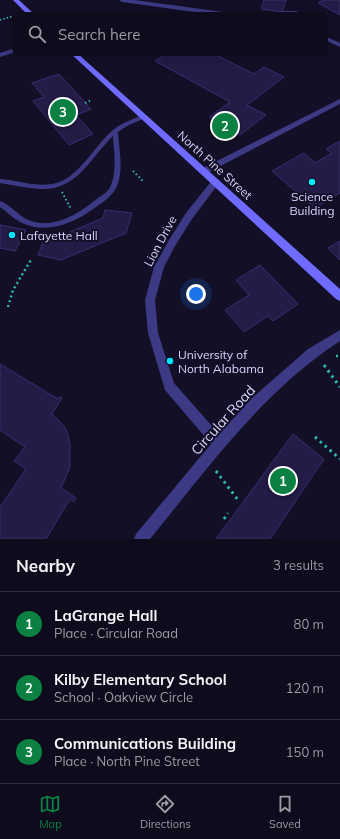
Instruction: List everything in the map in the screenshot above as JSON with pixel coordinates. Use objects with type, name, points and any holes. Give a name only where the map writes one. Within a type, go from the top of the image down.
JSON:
[{"type":"main road","points":[[16,0],[29,12]]},
{"type":"main road","name":"North Pine Street","points":[[76,56],[216,181],[254,218],[340,296]]},
{"type":"street","points":[[122,0],[208,12]]},
{"type":"street","points":[[328,39],[340,45]]},
{"type":"street","points":[[0,56],[12,51]]},
{"type":"street","points":[[204,171],[340,101]]},
{"type":"street","name":"Lion Drive","points":[[216,181],[189,216],[158,267],[150,300],[153,333],[170,386],[219,444]]},
{"type":"street","name":"Circular Road","points":[[141,539],[219,444],[256,402],[312,353],[340,336]]},
{"type":"lane","points":[[0,181],[41,187],[54,186],[67,181],[115,131],[143,117]]},
{"type":"lane","points":[[0,203],[23,221],[34,224],[61,223],[82,214],[110,193],[114,186],[116,175],[115,131]]},
{"type":"path","points":[[0,20],[12,16]]},
{"type":"path","points":[[85,103],[92,100]]},
{"type":"path","points":[[133,171],[143,180]]},
{"type":"path","points":[[60,188],[74,215]]},
{"type":"path","points":[[8,308],[13,290],[32,258]]},
{"type":"path","points":[[324,365],[340,387]]},
{"type":"path","points":[[315,437],[340,459]]},
{"type":"path","points":[[216,471],[238,500]]},
{"type":"path","points":[[224,519],[228,513]]},
{"type":"building","points":[[264,0],[286,0],[282,12],[261,9]]},
{"type":"building","points":[[324,0],[340,0],[340,15],[318,3]]},
{"type":"building","points":[[163,56],[218,56],[254,74],[264,67],[284,77],[247,105],[266,115],[240,135],[209,117],[230,102],[155,61]]},
{"type":"building","points":[[59,74],[91,109],[76,115],[93,134],[69,145],[33,101],[44,97],[32,83]]},
{"type":"building","name":"Science Building","points":[[340,141],[340,193],[315,208],[272,171],[304,153],[315,163],[332,153],[326,149]]},
{"type":"building","points":[[105,210],[132,213],[126,233],[61,260],[38,255],[46,235],[61,236],[103,218]]},
{"type":"building","name":"Lafayette Hall","points":[[0,225],[26,230],[15,251],[0,248]]},
{"type":"building","points":[[340,241],[340,260],[328,248]]},
{"type":"building","points":[[260,265],[298,304],[273,321],[268,316],[244,332],[225,310],[249,295],[236,280]]},
{"type":"building","points":[[0,364],[58,399],[59,397],[62,398],[52,414],[64,426],[70,445],[70,467],[61,488],[76,498],[74,502],[70,499],[46,539],[0,539],[0,507],[26,469],[14,461],[25,447],[0,430]]},
{"type":"building","points":[[293,434],[324,459],[270,539],[216,539]]},
{"type":"place","name":"Communications Building","points":[[63,112]]},
{"type":"place","name":"Kilby Elementary School","points":[[225,126]]},
{"type":"place","name":"Science Building","points":[[312,182]]},
{"type":"place","name":"Lafayette Hall","points":[[12,235]]},
{"type":"place","name":"University of North Alabama","points":[[170,361]]},
{"type":"place","name":"LaGrange Hall","points":[[283,481]]}]
